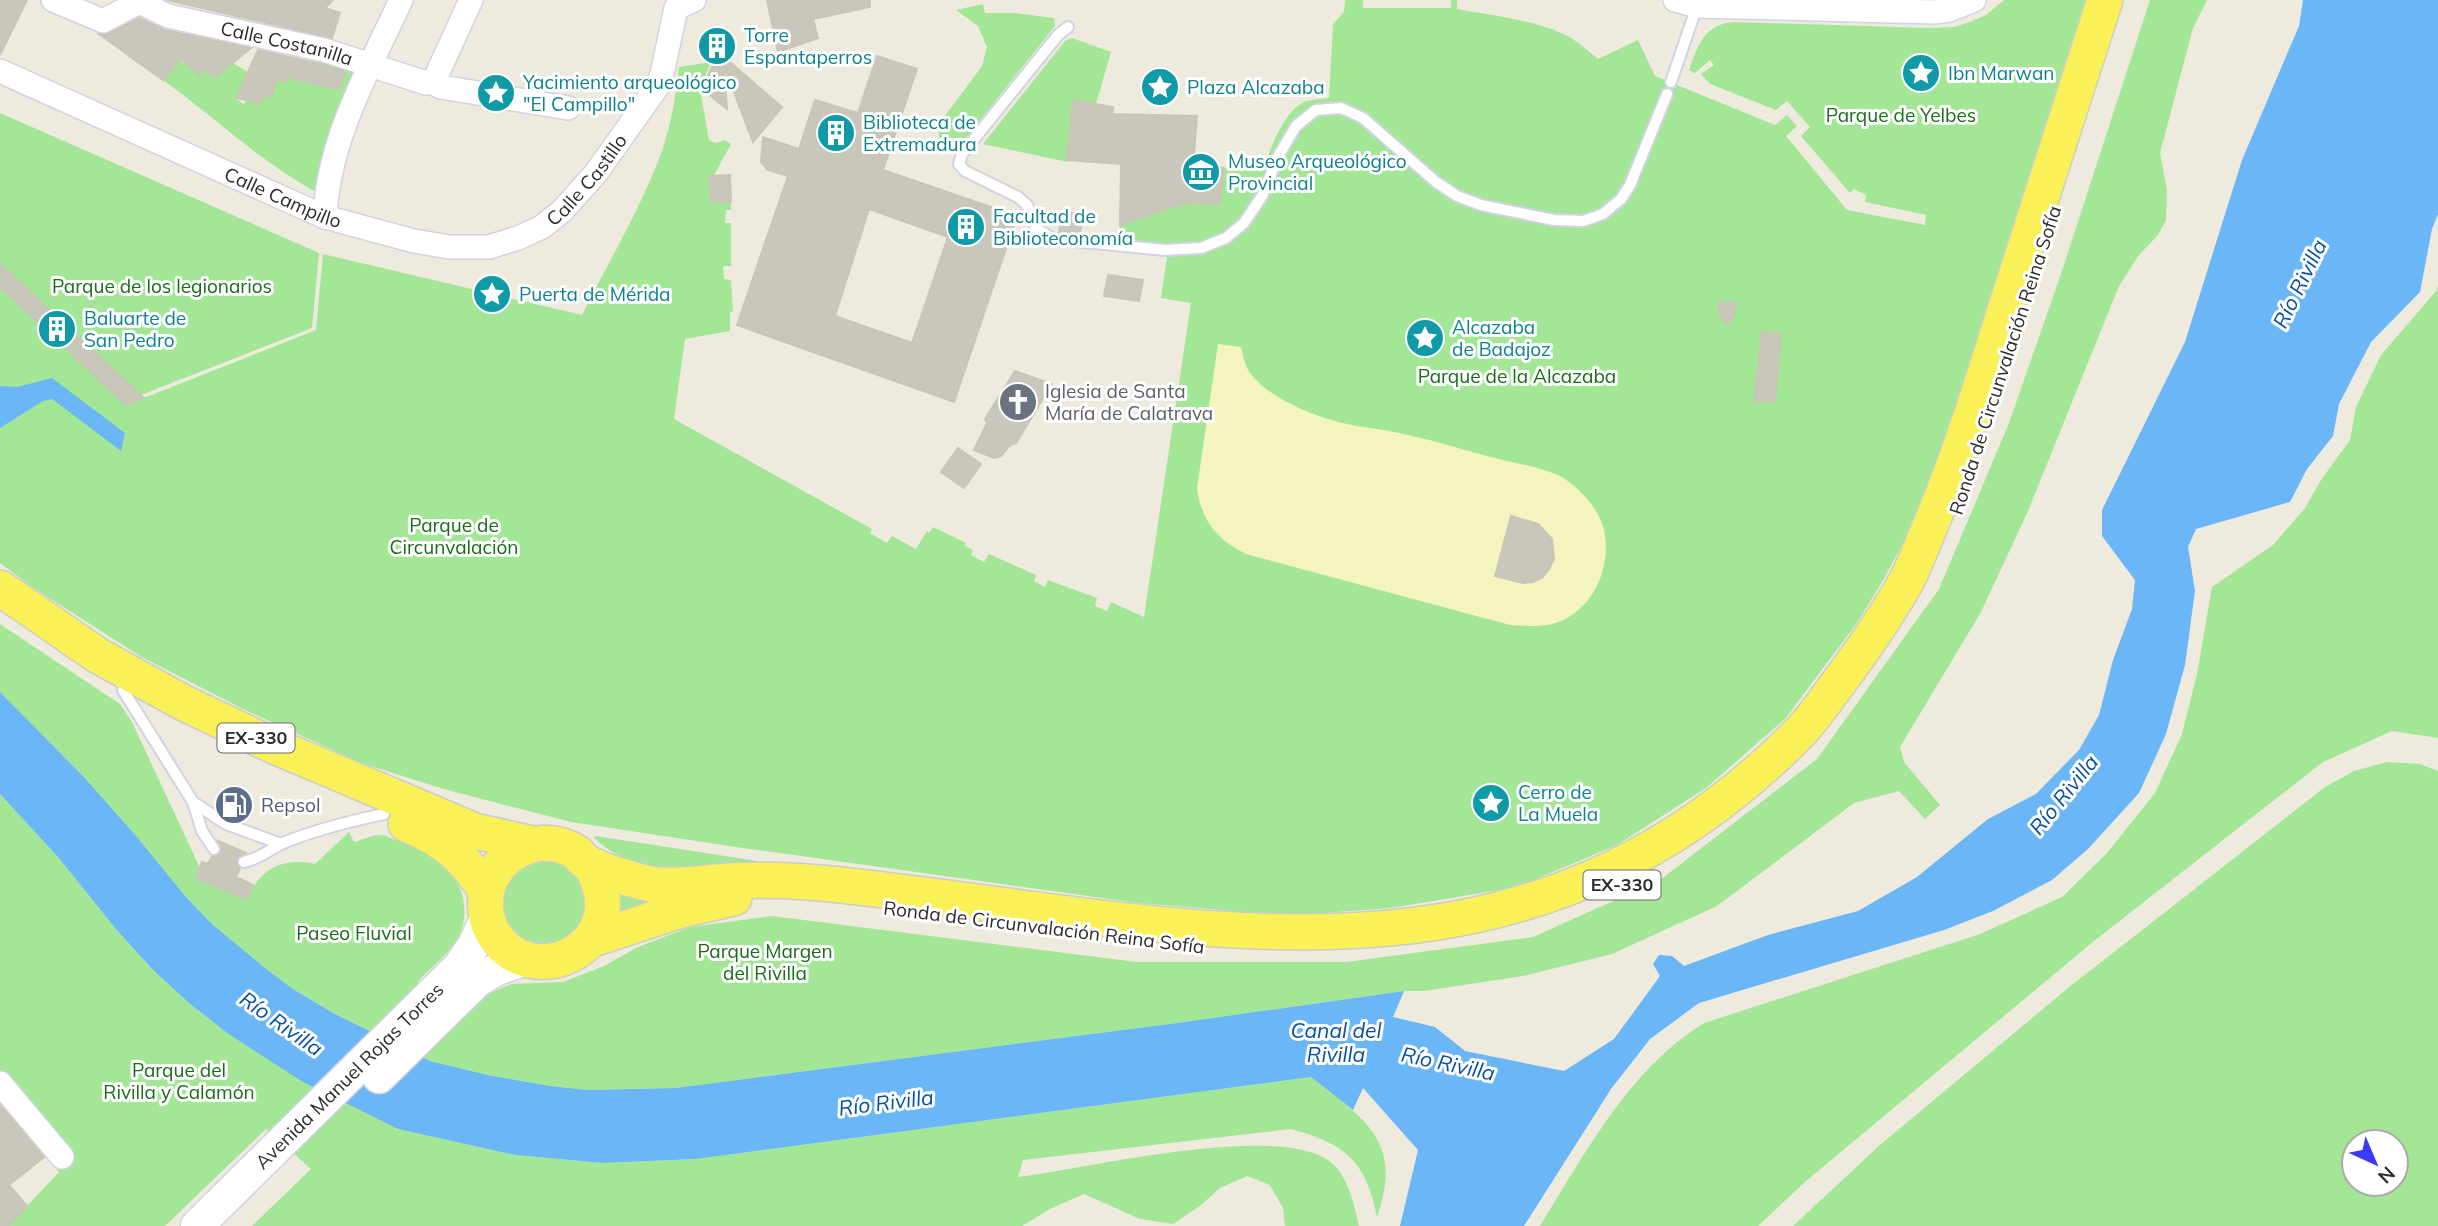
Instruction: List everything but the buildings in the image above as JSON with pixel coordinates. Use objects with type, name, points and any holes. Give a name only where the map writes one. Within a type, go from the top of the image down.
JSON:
[{"type":"main road","name":"Ronda de Circunvalación Reina Sofía","points":[[0,589],[97,655],[182,702],[274,746],[475,831],[533,844],[558,845],[574,851],[591,865],[652,885],[790,880],[1193,928],[1310,933],[1383,930],[1453,921],[1534,901],[1597,877],[1662,842],[1733,793],[1805,727],[1854,662],[1908,578],[1944,493],[1972,415],[2105,0]]},
{"type":"main road","name":"Ronda de Circunvalación Reina Sofía","points":[[526,959],[540,962],[566,958],[590,940],[681,910],[733,898],[793,895],[1190,946],[1313,950],[1388,946],[1461,937],[1606,894],[1674,857],[1746,806],[1818,739],[1868,673],[1924,584],[1961,500],[1989,419],[2123,0]]},
{"type":"main road","name":"EX-330","points":[[0,613],[67,658],[175,720],[267,764],[435,836],[456,852],[487,904],[491,930],[508,950],[526,959]]},
{"type":"main road","points":[[487,904],[497,867],[509,855],[533,844]]},
{"type":"main road","points":[[590,940],[602,916],[604,897],[601,883],[591,865]]},
{"type":"main road","name":"Avenida Manuel Rojas Torres","points":[[197,1226],[278,1161],[457,985],[487,904]]},
{"type":"main road","name":"Avenida Manuel Rojas Torres","points":[[457,985],[476,982],[498,969],[526,959]]},
{"type":"main road","name":"Avenida Manuel Rojas Torres","points":[[227,1226],[278,1161]]},
{"type":"street","points":[[53,0],[103,21],[141,1]]},
{"type":"street","points":[[325,217],[326,191],[338,144],[401,0]]},
{"type":"street","points":[[433,83],[471,0]]},
{"type":"street","name":"Calle Castillo","points":[[518,238],[542,227],[562,211],[612,153],[657,87],[676,8],[694,0]]},
{"type":"street","points":[[1686,3],[1934,12],[1950,10],[1973,0]]},
{"type":"street","name":"Calle Costanilla","points":[[141,1],[168,16],[324,50],[441,87],[568,108]]},
{"type":"street","name":"Calle Campillo","points":[[0,71],[325,217],[414,241],[449,247],[489,247],[518,238]]},
{"type":"street","points":[[0,1083],[62,1157]]},
{"type":"lane","points":[[1671,82],[1686,3]]},
{"type":"lane","points":[[1069,27],[1058,34],[962,154],[959,164],[965,171],[1018,197],[1027,205],[1037,229],[1053,239],[1165,250],[1201,248],[1226,237],[1244,223],[1262,196],[1279,155],[1296,126],[1316,110],[1340,108],[1363,118],[1436,182],[1457,196],[1481,205],[1554,220],[1583,221],[1603,214],[1621,199],[1630,185],[1667,94]]},
{"type":"lane","points":[[122,690],[193,802],[202,831],[214,849]]},
{"type":"lane","points":[[193,802],[226,824],[281,844]]},
{"type":"lane","points":[[244,862],[256,860],[281,844],[346,822],[384,814]]},
{"type":"green space","points":[[1345,0],[1363,0],[1363,8],[1451,8],[1451,0],[1457,0],[1457,9],[1515,19],[1559,32],[1575,40],[1598,59],[1638,40],[1655,76],[1775,125],[1787,115],[1797,126],[1786,136],[1847,210],[1925,225],[1926,215],[1865,202],[1866,195],[1854,189],[1850,193],[1801,136],[1810,127],[1787,101],[1776,110],[1710,84],[1701,74],[1714,65],[1710,60],[1695,73],[1689,70],[1704,37],[1715,27],[1734,22],[1954,27],[1986,15],[2004,0],[2085,0],[1933,475],[1912,526],[1857,623],[1785,719],[1706,788],[1617,845],[1517,887],[1391,908],[1324,913],[1257,913],[1138,903],[571,822],[447,790],[361,763],[241,708],[140,656],[35,589],[0,563],[0,287],[126,405],[316,330],[323,254],[582,315],[654,172],[673,109],[679,67],[711,62],[700,89],[709,140],[715,143],[725,140],[731,144],[714,175],[730,175],[731,210],[726,210],[725,223],[731,223],[731,266],[723,266],[724,279],[731,280],[733,311],[730,313],[730,331],[685,339],[674,419],[872,529],[870,533],[887,543],[892,536],[916,549],[927,531],[929,533],[933,527],[966,543],[965,546],[973,550],[971,555],[984,562],[989,554],[1036,575],[1034,581],[1045,587],[1048,580],[1097,598],[1095,606],[1107,611],[1111,602],[1144,617],[1191,303],[1161,298],[1167,257],[1115,251],[1120,225],[1168,207],[1191,203],[1220,204],[1224,168],[1263,170],[1279,130],[1292,112],[1307,101],[1329,98],[1333,24],[1344,12]]},
{"type":"green space","name":"Paseo Fluvial","points":[[2150,0],[2207,0],[2193,28],[2160,153],[2167,190],[2166,220],[2158,235],[2139,255],[2119,286],[2028,511],[1981,612],[1900,747],[1904,762],[1940,805],[1925,819],[1899,791],[1854,803],[1717,906],[1612,954],[1523,976],[1424,991],[1404,991],[675,1088],[588,1090],[550,1086],[430,1061],[333,1013],[293,989],[212,924],[84,777],[0,692],[0,624],[120,704],[132,722],[200,868],[196,878],[246,899],[265,873],[292,862],[315,864],[349,832],[354,842],[382,835],[428,854],[450,873],[458,884],[463,897],[464,912],[462,928],[455,943],[418,981],[473,1008],[490,993],[511,984],[563,982],[604,966],[638,947],[690,927],[772,916],[1137,962],[1346,962],[1533,937],[1660,880],[1817,759],[1939,589],[2009,423],[2062,271]]},
{"type":"green space","points":[[983,4],[985,13],[1015,13],[1054,18],[1055,26],[954,153],[941,141],[939,124],[982,66],[987,47],[978,26],[956,10]]},
{"type":"green space","points":[[1072,38],[1111,52],[1096,104],[1077,100],[1072,106],[1067,162],[983,144],[1065,41]]},
{"type":"green space","points":[[320,55],[364,69],[314,191],[256,152],[163,80],[179,59],[199,75],[204,67],[228,60],[248,72],[236,99],[244,104],[246,100],[261,102],[264,95],[271,97],[277,79],[286,82],[288,77],[313,84]]},
{"type":"green space","name":"Parque de los legionarios","points":[[0,113],[319,253],[312,328],[141,395],[0,264]]},
{"type":"green space","points":[[2438,285],[2438,738],[2392,731],[2323,762],[2094,941],[1806,1181],[1758,1226],[1540,1226],[1615,1109],[1650,1067],[1682,1038],[1704,1023],[1980,934],[2062,897],[2107,853],[2155,793],[2182,734],[2197,674],[2212,587],[2273,545],[2305,508],[2321,480],[2350,440],[2356,407],[2381,355],[2437,290]]},
{"type":"green space","points":[[2387,762],[2420,764],[2438,771],[2438,1226],[1793,1226],[1880,1145],[2068,988],[2325,787],[2354,771]]},
{"type":"green space","name":"Parque del Rivilla y Calamón","points":[[0,794],[58,857],[115,928],[153,970],[189,1003],[227,1033],[303,1081],[398,1129],[515,1155],[603,1163],[696,1159],[1311,1077],[1363,1120],[1382,1151],[1386,1169],[1377,1217],[1367,1181],[1350,1157],[1326,1141],[1291,1129],[1023,1160],[1018,1177],[1185,1151],[1233,1146],[1277,1146],[1312,1153],[1336,1167],[1348,1188],[1359,1226],[1285,1226],[1283,1208],[1270,1185],[1247,1176],[1220,1188],[1173,1224],[1140,1219],[1084,1194],[1052,1208],[1022,1226],[252,1226],[311,1169],[266,1129],[165,1226],[8,1226],[59,1172],[0,1101]]},
{"type":"green space","points":[[596,836],[757,861],[755,864],[692,869],[650,866],[631,861],[612,851],[594,838]]},
{"type":"green space","points":[[555,858],[580,874],[591,902],[571,941],[528,946],[500,913],[503,883],[525,862]]},
{"type":"green space","points":[[616,886],[693,896],[616,919]]},
{"type":"sand","points":[[1218,344],[1241,347],[1246,366],[1265,388],[1306,411],[1347,424],[1411,435],[1534,467],[1565,479],[1591,503],[1603,526],[1605,556],[1597,586],[1579,610],[1566,618],[1537,626],[1510,625],[1246,554],[1236,548],[1212,528],[1202,510],[1197,488]]},
{"type":"water","points":[[2303,0],[2438,0],[2438,214],[2432,229],[2420,292],[2371,342],[2339,404],[2333,436],[2307,469],[2290,502],[2196,529],[2188,547],[2195,591],[2185,665],[2166,734],[2139,793],[2088,849],[2052,880],[1993,911],[1944,930],[1699,1003],[1650,1039],[1611,1089],[1524,1226],[1400,1226],[1418,1150],[1363,1088],[1353,1110],[1311,1077],[696,1159],[603,1163],[515,1155],[398,1129],[303,1082],[227,1033],[189,1003],[153,970],[115,928],[58,857],[0,794],[0,692],[84,777],[212,924],[293,989],[333,1013],[430,1061],[550,1086],[588,1090],[675,1088],[1404,991],[1393,1017],[1435,1027],[1465,1051],[1564,1071],[1614,1039],[1660,976],[1653,964],[1659,955],[1672,956],[1684,966],[1768,935],[1858,911],[1917,877],[1988,819],[2036,794],[2079,750],[2099,715],[2113,660],[2132,609],[2135,580],[2102,536],[2102,510],[2185,342],[2242,160],[2299,26]]},
{"type":"water","points":[[52,378],[125,433],[121,451],[52,399],[43,401],[0,428],[0,386],[17,387]]},
{"type":"place","name":"Torre Espantaperros","points":[[717,46]]},
{"type":"place","name":"Ibn Marwan","points":[[1921,73]]},
{"type":"place","name":"Plaza Alcazaba","points":[[1160,87]]},
{"type":"place","name":"Yacimiento arqueológico \"El Campillo\"","points":[[496,93]]},
{"type":"place","name":"Biblioteca de Extremadura","points":[[836,133]]},
{"type":"place","name":"Museo Arqueológico Provincial","points":[[1201,172]]},
{"type":"place","name":"Facultad de Biblioteconomía","points":[[966,227]]},
{"type":"place","name":"Puerta de Mérida","points":[[492,294]]},
{"type":"place","name":"Baluarte de San Pedro","points":[[57,329]]},
{"type":"place","name":"Alcazaba de Badajoz","points":[[1425,338]]},
{"type":"place","name":"Iglesia de Santa María de Calatrava","points":[[1018,402]]},
{"type":"place","name":"Cerro de La Muela","points":[[1491,803]]},
{"type":"place","name":"Repsol","points":[[234,805]]},
{"type":"park label","name":"Parque de Yelbes","points":[[1901,115]]},
{"type":"park label","name":"Parque de la Alcazaba","points":[[1517,376]]},
{"type":"park label","name":"Parque de Circunvalación","points":[[454,536]]},
{"type":"park label","name":"Parque Margen del Rivilla","points":[[765,962]]},
{"type":"water label","name":"Río Rivilla","points":[[2300,284]]},
{"type":"water label","name":"Río Rivilla","points":[[2064,795]]},
{"type":"water label","name":"Río Rivilla","points":[[281,1024]]},
{"type":"water label","name":"Canal del Rivilla","points":[[1336,1043]]},
{"type":"water label","name":"Río Rivilla","points":[[1448,1064]]},
{"type":"water label","name":"Río Rivilla","points":[[886,1103]]}]
